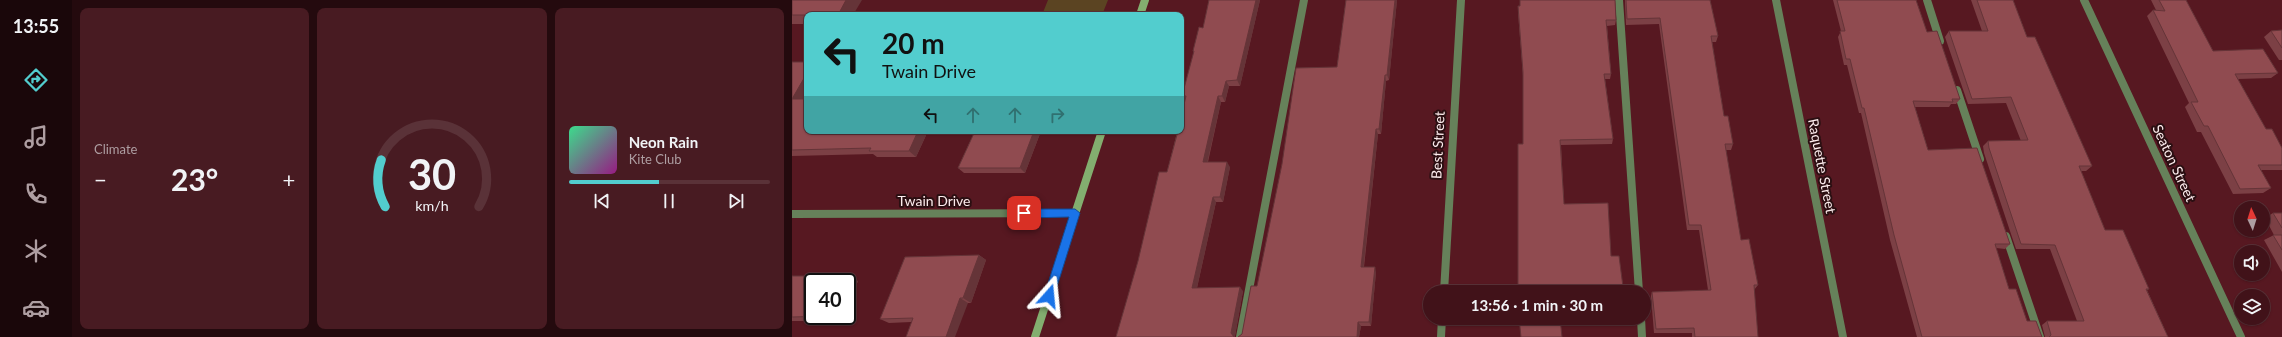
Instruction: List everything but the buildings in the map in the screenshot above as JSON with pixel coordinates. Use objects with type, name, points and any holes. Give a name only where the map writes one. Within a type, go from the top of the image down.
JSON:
[{"type":"street","points":[[1141,12],[1145,0]]},
{"type":"street","points":[[1240,337],[1304,0]]},
{"type":"street","name":"Best Street","points":[[1444,285],[1461,0]]},
{"type":"street","points":[[1619,0],[1639,285]]},
{"type":"street","name":"Raquette Street","points":[[1776,0],[1843,337]]},
{"type":"street","points":[[1927,0],[1944,52]]},
{"type":"street","name":"Seaton Street","points":[[2084,0],[2241,337]]},
{"type":"street","points":[[1954,82],[1982,165]]},
{"type":"street","points":[[1035,337],[1101,134]]},
{"type":"street","name":"Twain Drive","points":[[792,214],[1075,213]]},
{"type":"street","points":[[2002,225],[2040,337]]},
{"type":"street","points":[[1441,337],[1442,325]]},
{"type":"street","points":[[1641,325],[1642,337]]},
{"type":"shaded area","points":[[1048,0],[1108,0],[1103,12],[1043,12]]},
{"type":"route","points":[[1024,213],[1075,213],[1049,296]]}]
